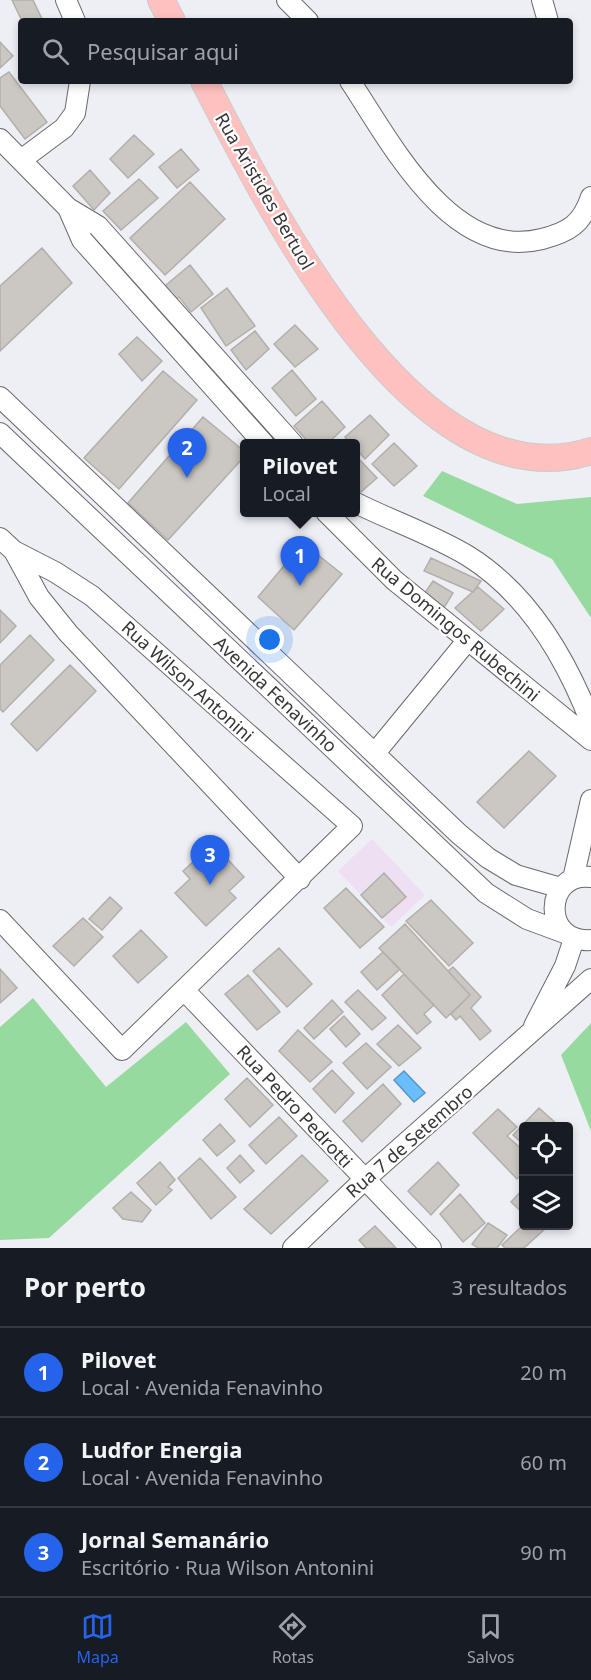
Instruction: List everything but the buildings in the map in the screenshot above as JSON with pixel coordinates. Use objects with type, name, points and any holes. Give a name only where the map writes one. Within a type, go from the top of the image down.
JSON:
[{"type":"main road","points":[[161,0],[170,18]]},
{"type":"main road","name":"Rua Aristides Bertuol","points":[[206,84],[288,238],[336,309],[424,408],[467,437],[506,452],[542,459],[591,451]]},
{"type":"street","points":[[66,0],[74,18]]},
{"type":"street","points":[[287,0],[305,18]]},
{"type":"street","points":[[542,0],[547,18]]},
{"type":"street","points":[[21,160],[64,128],[75,113],[80,84]]},
{"type":"street","points":[[352,84],[406,166],[432,197],[486,238],[530,242],[566,232],[586,213],[591,197]]},
{"type":"street","points":[[0,139],[68,208],[98,226],[289,439]]},
{"type":"street","points":[[68,208],[82,240],[260,439]]},
{"type":"street","name":"Avenida Fenavinho","points":[[0,397],[416,792],[489,858],[516,875],[580,878]]},
{"type":"street","name":"Avenida Fenavinho","points":[[0,434],[486,892],[527,919],[577,937]]},
{"type":"street","points":[[67,497],[85,478]]},
{"type":"street","points":[[360,505],[466,555],[503,583],[530,610],[564,662],[591,723]]},
{"type":"street","name":"Rua Domingos Rubechini","points":[[330,517],[394,580],[591,740]]},
{"type":"street","name":"Rua Wilson Antonini","points":[[7,545],[92,596],[352,826],[300,879],[68,633],[39,597],[7,545]]},
{"type":"street","points":[[180,603],[198,584]]},
{"type":"street","points":[[375,753],[468,641]]},
{"type":"street","points":[[399,810],[416,792]]},
{"type":"street","points":[[577,937],[559,926],[554,906],[580,878],[591,800]]},
{"type":"street","points":[[0,920],[122,1050],[300,879]]},
{"type":"street","name":"Rua 7 de Setembro","points":[[528,1037],[565,966],[577,937]]},
{"type":"street","name":"Rua 7 de Setembro","points":[[292,1248],[364,1180],[591,979]]},
{"type":"street","name":"Rua Pedro Pedrotti","points":[[184,990],[431,1248]]},
{"type":"shaded area","points":[[372,839],[425,895],[391,927],[338,871]]},
{"type":"green space","points":[[442,471],[517,504],[591,497],[591,618],[552,559],[423,496]]},
{"type":"green space","points":[[33,998],[106,1087],[186,1022],[230,1074],[49,1238],[0,1240],[0,1027]]},
{"type":"green space","points":[[591,1023],[591,1131],[561,1055]]},
{"type":"water","points":[[404,1071],[425,1093],[414,1102],[394,1080]]},
{"type":"place","name":"Ludfor Energia","points":[[187,478]]},
{"type":"place","name":"Pilovet","points":[[300,586]]},
{"type":"place","name":"Jornal Semanário","points":[[210,885]]}]
